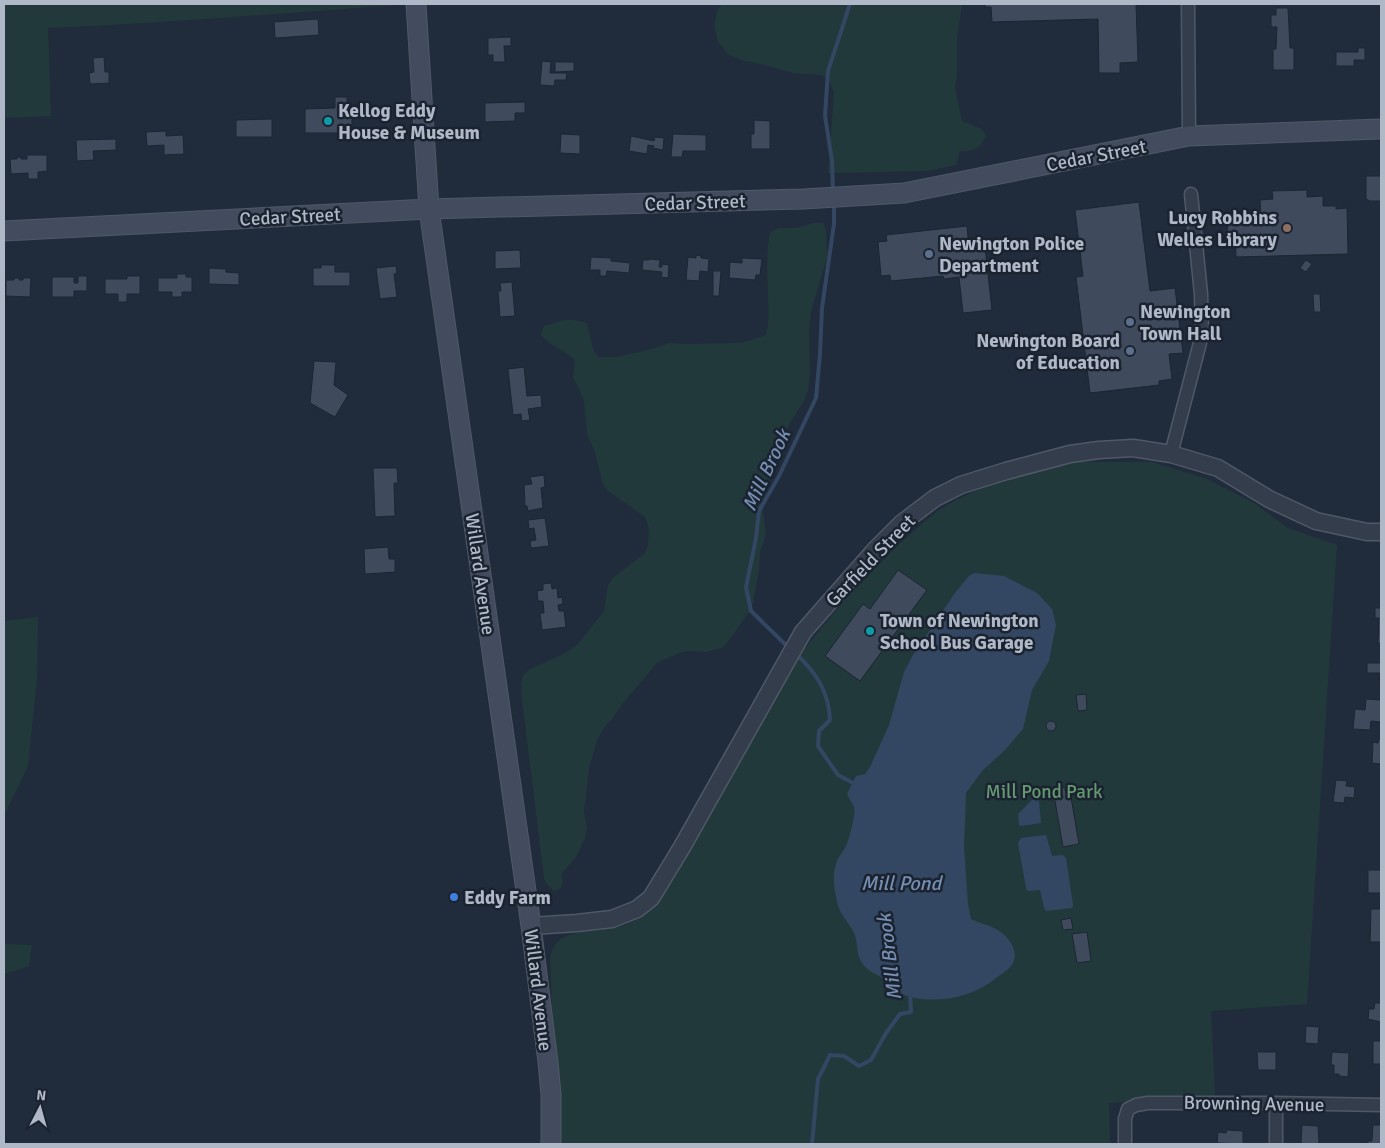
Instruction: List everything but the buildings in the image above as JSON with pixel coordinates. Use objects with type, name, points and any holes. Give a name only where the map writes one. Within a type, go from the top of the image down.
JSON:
[{"type":"main road","name":"Willard Avenue","points":[[416,4],[430,209],[531,926],[548,1062],[551,1144]]},
{"type":"main road","name":"Cedar Street","points":[[4,231],[430,209],[806,199],[904,193],[1189,136],[1381,129]]},
{"type":"street","points":[[1188,4],[1189,136]]},
{"type":"street","points":[[1171,454],[1200,347],[1202,324],[1192,194]]},
{"type":"street","name":"Garfield Street","points":[[531,926],[612,919],[637,909],[651,898],[677,856],[803,632],[868,557],[902,523],[935,498],[961,485],[1047,460],[1099,450],[1133,448],[1171,454],[1218,468],[1269,500],[1316,521],[1367,532],[1381,532]]},
{"type":"street","name":"Browning Avenue","points":[[1125,1144],[1125,1119],[1128,1109],[1136,1105],[1148,1103],[1276,1103],[1381,1106]]},
{"type":"street","points":[[1276,1103],[1276,1144]]},
{"type":"green space","points":[[4,4],[398,5],[180,21],[48,28],[51,116],[4,118]]},
{"type":"green space","points":[[723,4],[962,4],[957,40],[955,88],[962,121],[982,129],[986,136],[982,144],[969,151],[960,151],[956,165],[927,171],[828,173],[834,93],[829,80],[822,75],[793,73],[744,61],[729,55],[718,42],[714,25],[718,9]]},
{"type":"green space","points":[[814,223],[823,223],[826,231],[827,258],[811,311],[808,390],[805,399],[787,428],[776,453],[767,487],[763,512],[766,535],[760,552],[753,603],[749,612],[724,647],[707,652],[682,652],[658,662],[606,725],[597,740],[589,769],[584,811],[587,829],[585,838],[576,857],[561,874],[562,882],[560,889],[554,891],[545,882],[544,878],[522,700],[521,684],[523,675],[530,669],[562,655],[577,645],[604,611],[608,585],[613,578],[645,553],[648,545],[649,528],[645,517],[608,491],[603,484],[594,450],[587,434],[584,400],[573,377],[575,360],[541,335],[544,326],[565,320],[587,323],[593,349],[598,357],[616,357],[669,343],[741,343],[766,335],[768,326],[767,256],[770,233],[778,228],[796,228]]},
{"type":"green space","name":"Mill Pond Park","points":[[1070,462],[1152,462],[1207,479],[1254,503],[1288,528],[1337,545],[1307,1004],[1211,1011],[1215,1096],[1109,1103],[1110,1144],[557,1144],[550,956],[554,946],[569,935],[625,925],[643,914],[662,896],[802,652],[846,598],[900,543],[936,512],[958,499],[987,486]]},
{"type":"green space","points":[[38,617],[37,678],[28,766],[4,816],[4,621]]},
{"type":"green space","points":[[4,944],[32,945],[29,966],[4,974]]},
{"type":"water","name":"Mill Pond","points":[[974,573],[1004,576],[1037,593],[1052,609],[1056,625],[1049,661],[1032,690],[1023,729],[1004,751],[982,771],[966,793],[964,846],[968,904],[971,919],[1001,932],[1012,945],[1015,955],[1014,961],[1006,971],[975,991],[936,1000],[923,999],[899,993],[886,980],[864,966],[858,955],[855,935],[838,906],[834,887],[834,873],[838,859],[847,845],[853,821],[854,807],[847,794],[856,776],[865,774],[870,767],[889,725],[904,672],[913,655],[955,593],[969,576]]},
{"type":"water","points":[[1033,799],[1038,799],[1039,801],[1041,823],[1021,826],[1019,825],[1018,814]]},
{"type":"water","points":[[1046,835],[1052,856],[1063,855],[1066,858],[1072,908],[1046,911],[1040,890],[1028,891],[1026,888],[1018,843],[1021,838]]},
{"type":"waterway","name":"Mill Brook","points":[[833,192],[832,161],[825,116],[828,71],[850,4]]},
{"type":"waterway","name":"Mill Brook","points":[[790,649],[751,611],[746,587],[756,538],[759,511],[779,476],[816,398],[822,308],[834,224],[834,202]]},
{"type":"waterway","name":"Mill Brook","points":[[795,653],[815,675],[827,700],[830,720],[819,731],[818,746],[838,775],[855,784]]},
{"type":"waterway","name":"Mill Brook","points":[[812,1144],[818,1079],[830,1055],[844,1056],[859,1066],[871,1060],[886,1033],[900,1014],[911,1012],[910,993]]},
{"type":"place","name":"Kellog Eddy House & Museum","points":[[328,121]]},
{"type":"place","name":"Lucy Robbins Welles Library","points":[[1287,228]]},
{"type":"place","name":"Newington Police Department","points":[[929,254]]},
{"type":"place","name":"Newington Town Hall","points":[[1130,322]]},
{"type":"place","name":"Newington Board of Education","points":[[1130,351]]},
{"type":"place","name":"Town of Newington School Bus Garage","points":[[870,631]]},
{"type":"place","name":"Eddy Farm","points":[[454,897]]}]
